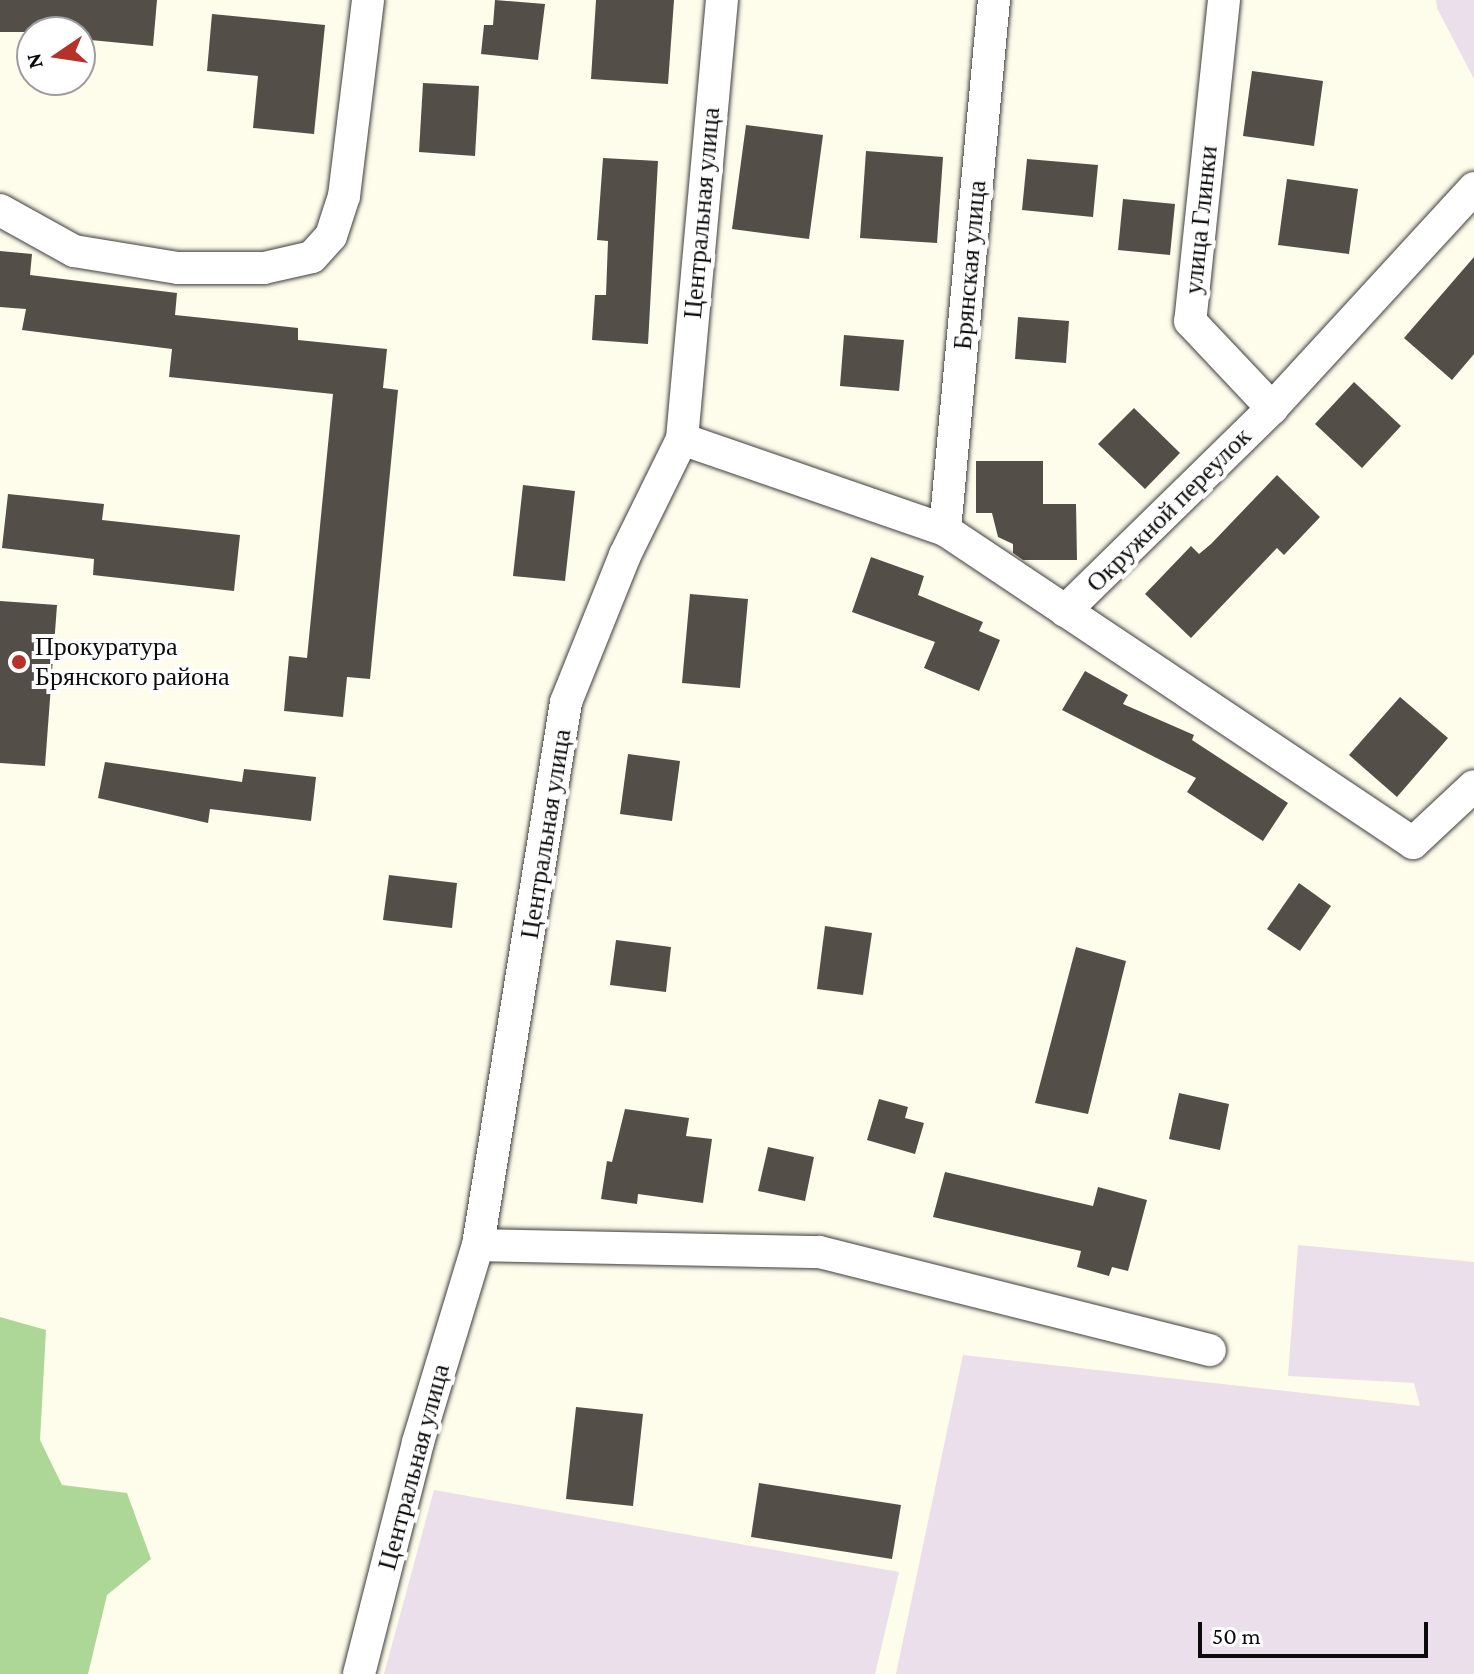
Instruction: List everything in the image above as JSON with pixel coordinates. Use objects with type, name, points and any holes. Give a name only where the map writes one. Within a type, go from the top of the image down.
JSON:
[{"type":"street","points":[[0,210],[74,251],[178,268],[264,268],[312,257],[331,236],[344,196],[368,0]]},
{"type":"street","name":"Центральная улица","points":[[359,1674],[418,1442],[478,1245],[566,702],[625,555],[682,439],[722,0]]},
{"type":"street","name":"Брянская улица","points":[[945,530],[994,0]]},
{"type":"street","name":"улица Глинки","points":[[1224,0],[1190,321],[1272,408]]},
{"type":"street","name":"Окружной переулок","points":[[1065,611],[1272,408],[1474,188]]},
{"type":"street","points":[[682,439],[945,530],[1413,843],[1474,786]]},
{"type":"street","points":[[478,1245],[819,1252],[1210,1350]]},
{"type":"shaded area","points":[[1436,0],[1474,0],[1474,79],[1437,8]]},
{"type":"shaded area","points":[[1298,1245],[1474,1262],[1474,1674],[896,1674],[963,1355],[1420,1406],[1414,1383],[1288,1376]]},
{"type":"shaded area","points":[[434,1490],[899,1572],[875,1674],[384,1674]]},
{"type":"green space","points":[[0,1317],[46,1330],[40,1440],[62,1485],[127,1493],[151,1559],[107,1595],[88,1674],[0,1674]]},
{"type":"building","points":[[0,0],[157,0],[153,46],[96,41],[96,16],[16,16],[16,32],[0,32]]},
{"type":"building","points":[[495,0],[545,4],[538,60],[481,54],[484,25],[493,25]]},
{"type":"building","points":[[596,0],[674,0],[668,84],[591,79]]},
{"type":"building","points":[[212,14],[325,25],[314,134],[253,128],[258,76],[207,71]]},
{"type":"building","points":[[1252,71],[1323,81],[1314,146],[1243,136]]},
{"type":"building","points":[[423,83],[479,86],[475,156],[419,152]]},
{"type":"building","points":[[746,125],[823,135],[809,239],[732,229]]},
{"type":"building","points":[[866,151],[943,157],[937,243],[860,238]]},
{"type":"building","points":[[603,158],[658,161],[648,344],[592,340],[595,295],[606,295],[608,241],[597,240]]},
{"type":"building","points":[[1027,159],[1098,165],[1093,217],[1022,210]]},
{"type":"building","points":[[1287,179],[1358,189],[1349,254],[1278,245]]},
{"type":"building","points":[[1123,199],[1175,204],[1170,255],[1118,250]]},
{"type":"building","points":[[0,251],[32,254],[30,275],[177,293],[175,315],[298,328],[298,340],[387,349],[383,388],[398,390],[370,679],[347,677],[343,717],[284,711],[289,656],[307,658],[333,394],[169,377],[172,349],[22,330],[26,309],[0,307]]},
{"type":"building","points":[[1474,257],[1474,354],[1452,380],[1404,338]]},
{"type":"building","points":[[1018,317],[1069,321],[1066,363],[1015,359]]},
{"type":"building","points":[[844,335],[904,340],[899,391],[840,386]]},
{"type":"building","points":[[1354,382],[1401,426],[1362,468],[1315,424]]},
{"type":"building","points":[[1134,408],[1180,453],[1145,489],[1098,444]]},
{"type":"building","points":[[976,461],[1043,461],[1043,504],[1076,504],[1077,560],[1023,560],[1013,553],[1013,544],[998,537],[992,513],[976,513]]},
{"type":"building","points":[[1277,475],[1320,517],[1284,555],[1277,548],[1191,638],[1145,594],[1191,546],[1199,554],[1211,544]]},
{"type":"building","points":[[523,485],[575,491],[565,581],[513,576]]},
{"type":"building","points":[[8,494],[104,504],[102,520],[240,535],[234,591],[93,575],[94,559],[2,548]]},
{"type":"building","points":[[871,557],[924,576],[918,595],[983,622],[979,631],[1000,640],[979,691],[924,668],[935,642],[852,612]]},
{"type":"building","points":[[690,594],[748,599],[740,688],[682,683]]},
{"type":"building","points":[[0,601],[57,605],[45,766],[0,763]]},
{"type":"building","points":[[1085,671],[1128,695],[1123,704],[1194,735],[1192,740],[1288,803],[1263,841],[1187,792],[1196,778],[1062,710]]},
{"type":"building","points":[[1400,697],[1448,738],[1397,797],[1349,755]]},
{"type":"building","points":[[628,754],[680,761],[672,821],[620,814]]},
{"type":"building","points":[[105,762],[242,782],[244,769],[316,777],[311,821],[210,809],[208,823],[98,798]]},
{"type":"building","points":[[389,875],[457,883],[452,928],[383,920]]},
{"type":"building","points":[[1299,883],[1331,906],[1300,951],[1267,929]]},
{"type":"building","points":[[825,926],[872,933],[863,995],[817,989]]},
{"type":"building","points":[[616,940],[671,947],[666,992],[610,985]]},
{"type":"building","points":[[1076,947],[1126,961],[1088,1114],[1035,1103]]},
{"type":"building","points":[[1179,1093],[1229,1104],[1220,1150],[1169,1139]]},
{"type":"building","points":[[879,1099],[908,1107],[905,1118],[924,1123],[915,1154],[867,1140]]},
{"type":"building","points":[[625,1109],[689,1118],[686,1136],[712,1139],[703,1203],[638,1194],[637,1204],[601,1199],[607,1161],[612,1162]]},
{"type":"building","points":[[768,1147],[814,1157],[805,1201],[758,1191]]},
{"type":"building","points":[[945,1172],[1093,1206],[1098,1187],[1147,1200],[1128,1271],[1112,1267],[1109,1276],[1077,1267],[1081,1251],[933,1217]]},
{"type":"building","points":[[576,1407],[643,1414],[633,1506],[566,1499]]},
{"type":"building","points":[[759,1483],[901,1505],[892,1559],[751,1537]]},
{"type":"place","name":"Прокуратура Брянского района","points":[[19,662]]}]
